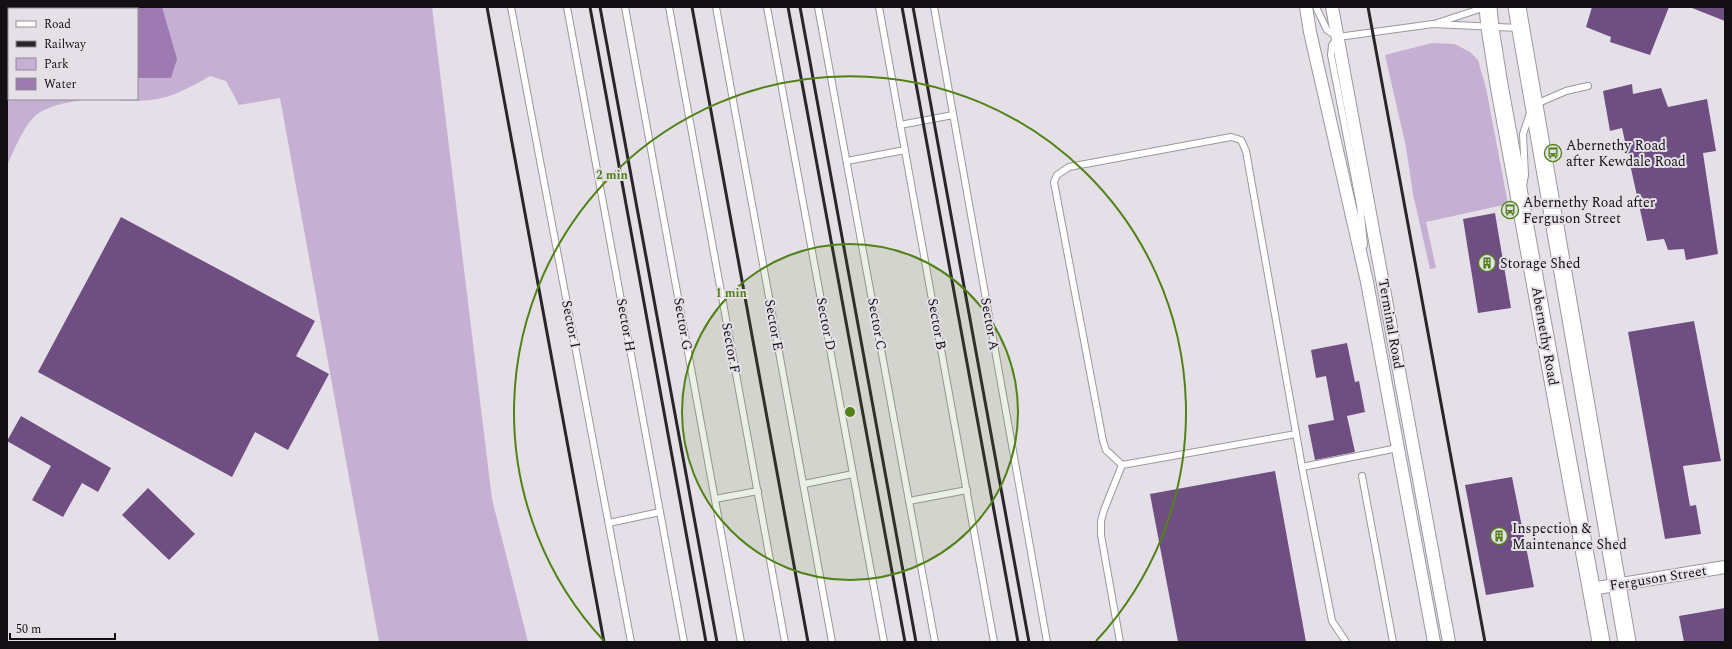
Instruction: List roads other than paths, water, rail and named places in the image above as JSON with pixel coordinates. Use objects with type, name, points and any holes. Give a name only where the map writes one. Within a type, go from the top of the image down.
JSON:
[{"type":"main road","name":"Abernethy Road","points":[[1487,7],[1499,85],[1601,642]]},
{"type":"main road","name":"Abernethy Road","points":[[1517,7],[1519,28],[1627,642]]},
{"type":"street","points":[[1306,7],[1310,32],[1367,282],[1434,642]]},
{"type":"street","name":"Terminal Road","points":[[1332,7],[1449,642]]},
{"type":"street","name":"Ferguson Street","points":[[1591,589],[1725,567]]},
{"type":"lane","name":"Sector I","points":[[511,7],[631,642]]},
{"type":"lane","name":"Sector H","points":[[567,7],[684,642]]},
{"type":"lane","name":"Sector G","points":[[624,7],[741,642]]},
{"type":"lane","name":"Sector F","points":[[669,7],[785,642]]},
{"type":"lane","name":"Sector E","points":[[716,7],[832,642]]},
{"type":"lane","name":"Sector D","points":[[767,7],[884,642]]},
{"type":"lane","name":"Sector C","points":[[818,7],[936,642]]},
{"type":"lane","name":"Sector B","points":[[879,7],[994,642]]},
{"type":"lane","name":"Sector A","points":[[934,7],[1047,642]]},
{"type":"lane","points":[[1316,7],[1327,30],[1338,37],[1434,24],[1487,7]]},
{"type":"lane","points":[[1434,24],[1519,28]]},
{"type":"lane","points":[[1338,37],[1332,45],[1331,55],[1360,205],[1367,282]]},
{"type":"lane","points":[[1520,201],[1526,175],[1523,134],[1533,105],[1566,91],[1588,86]]},
{"type":"lane","points":[[900,125],[953,116]]},
{"type":"lane","points":[[1122,466],[1106,450],[1103,441],[1054,182],[1057,175],[1069,167],[1231,137],[1241,140],[1246,152],[1302,467],[1332,621],[1346,642]]},
{"type":"lane","points":[[847,161],[905,150]]},
{"type":"lane","points":[[1122,466],[1296,434]]},
{"type":"lane","points":[[1302,467],[1398,448]]},
{"type":"lane","points":[[1120,642],[1100,521],[1122,466]]},
{"type":"lane","points":[[804,484],[853,474]]},
{"type":"lane","points":[[1362,476],[1393,642]]},
{"type":"lane","points":[[910,501],[967,490]]},
{"type":"lane","points":[[715,499],[758,491]]},
{"type":"lane","points":[[609,523],[660,512]]},
{"type":"water","points":[[7,7],[162,7],[177,59],[171,78],[138,78],[138,8],[8,8],[7,62]]},
{"type":"railway","points":[[487,7],[604,642]]},
{"type":"railway","points":[[590,7],[706,642]]},
{"type":"railway","points":[[600,7],[717,642]]},
{"type":"railway","points":[[692,7],[808,642]]},
{"type":"railway","points":[[788,7],[905,642]]},
{"type":"railway","points":[[800,7],[916,642]]},
{"type":"railway","points":[[902,7],[1018,642]]},
{"type":"railway","points":[[913,7],[1029,642]]},
{"type":"railway","points":[[1368,7],[1485,642]]},
{"type":"place","name":"Abernethy Road after Kewdale Road","points":[[1553,153]]},
{"type":"place","name":"Abernethy Road after Ferguson Street","points":[[1510,210]]},
{"type":"place","name":"Storage Shed","points":[[1487,263]]},
{"type":"place","name":"Inspection & Maintenance Shed","points":[[1499,536]]}]
